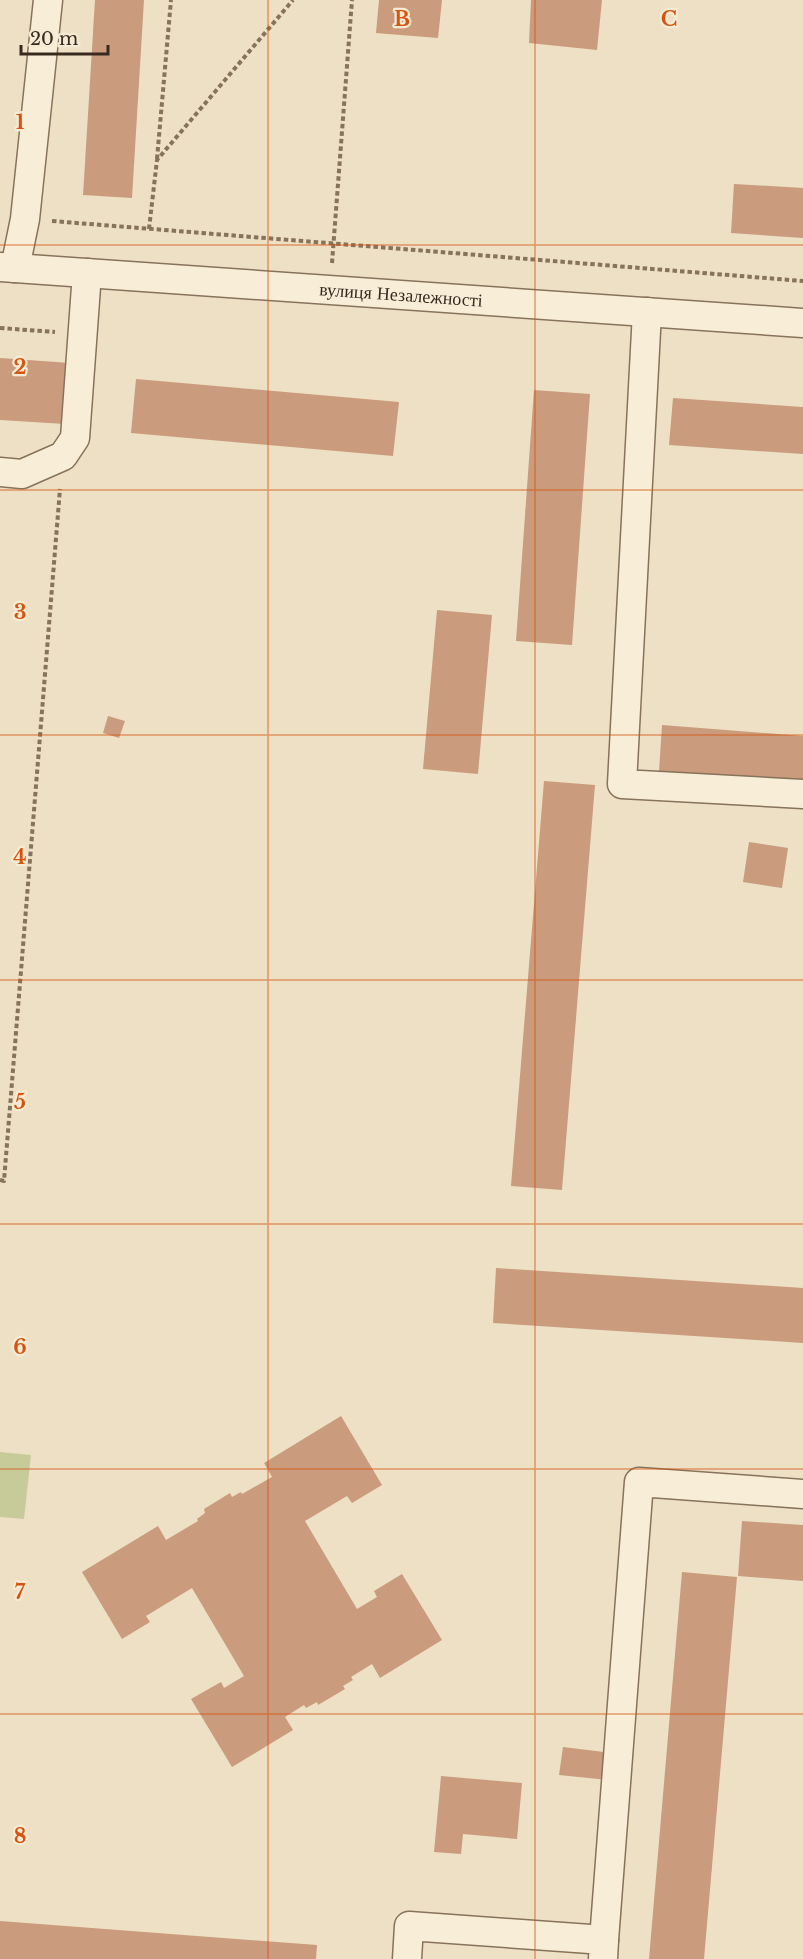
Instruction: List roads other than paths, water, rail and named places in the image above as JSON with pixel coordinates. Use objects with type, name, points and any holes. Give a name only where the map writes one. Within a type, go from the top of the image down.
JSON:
[{"type":"street","points":[[8,268],[25,219],[48,0]]},
{"type":"street","name":"вулиця Незалежності","points":[[8,268],[803,323]]},
{"type":"street","points":[[0,472],[22,474],[63,456],[75,438],[87,273]]},
{"type":"street","points":[[647,312],[622,783],[803,794]]},
{"type":"street","points":[[407,1959],[409,1926],[603,1950],[639,1482],[803,1494]]}]
